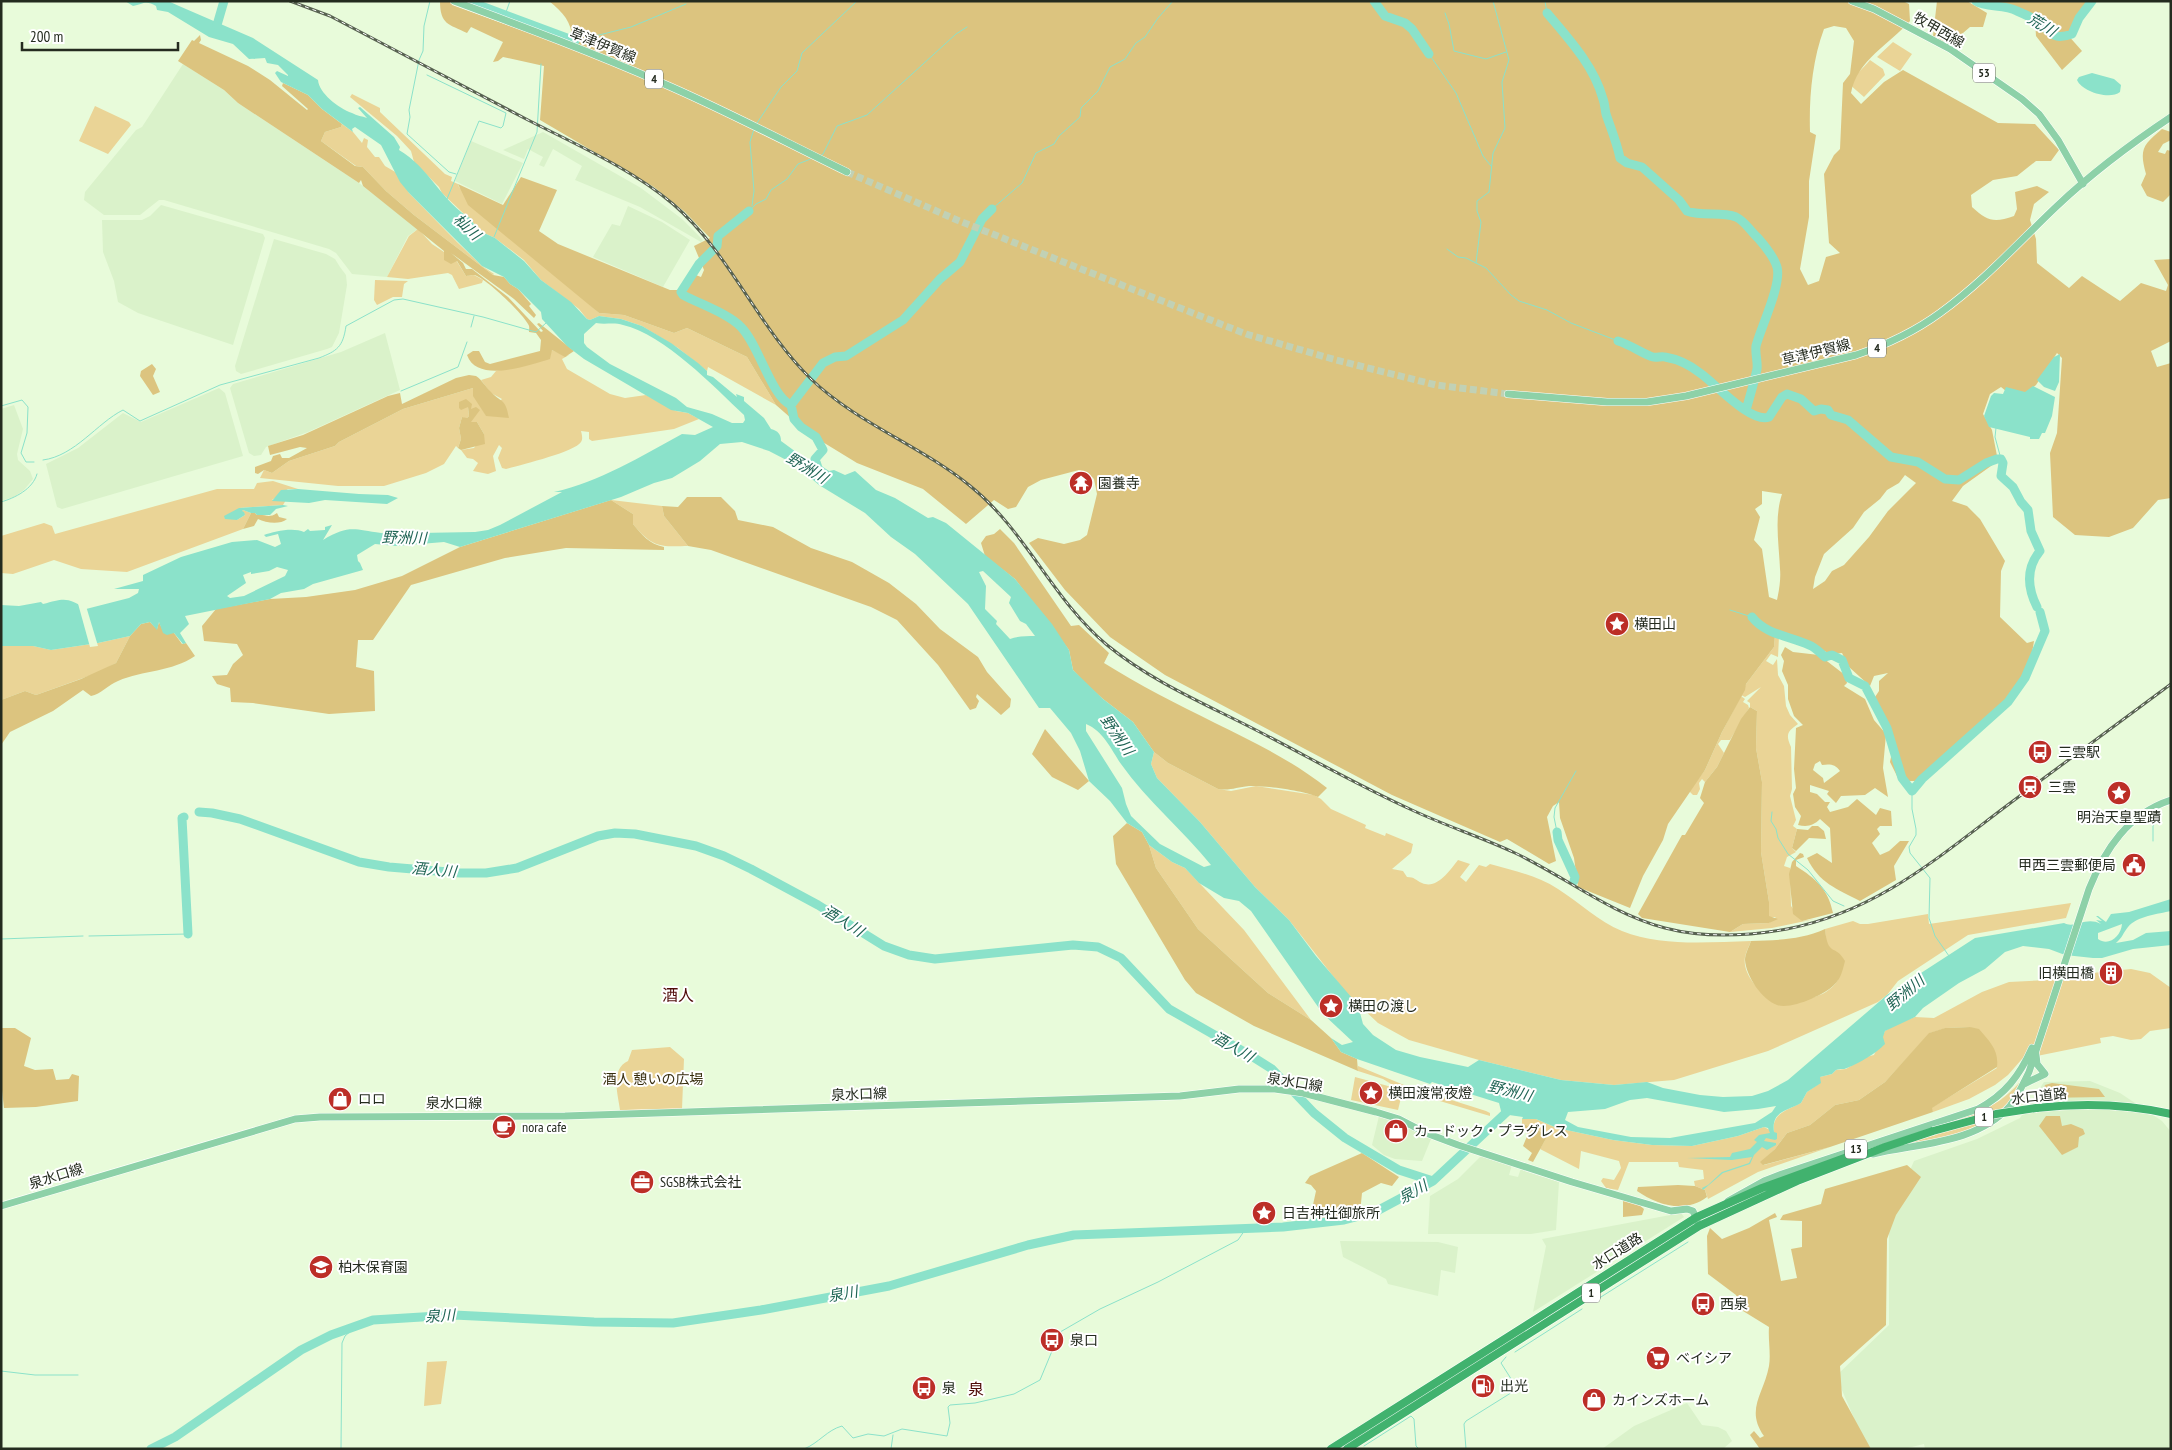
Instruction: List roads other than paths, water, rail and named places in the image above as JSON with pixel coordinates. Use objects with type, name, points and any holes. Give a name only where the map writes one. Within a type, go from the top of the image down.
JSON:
[{"type":"highway","name":"水口道路","points":[[1347,1449],[1699,1226],[1797,1181],[1885,1146],[1996,1114],[2051,1106],[2104,1105],[2171,1114]]},
{"type":"highway","name":"水口道路","points":[[1331,1449],[1697,1217],[1723,1204],[1812,1169],[1885,1146]]},
{"type":"main road","name":"草津伊賀線","points":[[454,1],[576,47],[663,83],[847,172]]},
{"type":"main road","name":"牧甲西線","points":[[1852,1],[1874,9],[1950,49],[2022,99],[2039,114],[2058,140],[2083,184]]},
{"type":"main road","name":"草津伊賀線","points":[[1508,394],[1607,402],[1647,402],[1686,396],[1856,355],[1876,348],[1899,338],[1941,313],[2004,259],[2052,210],[2083,184],[2171,118]]},
{"type":"main road","name":"13","points":[[1846,1162],[1890,1150],[1956,1138],[1992,1121],[2010,1106],[2029,1072],[2089,889],[2104,857],[2123,830],[2150,810],[2171,800]]},
{"type":"main road","name":"13","points":[[1723,1204],[1764,1181],[1782,1174],[1978,1109],[2001,1095],[2032,1060],[2041,1032]]},
{"type":"main road","points":[[2022,1086],[2045,1074],[2032,1060]]},
{"type":"main road","name":"13","points":[[2012,1084],[2029,1072]]},
{"type":"main road","name":"泉水口線","points":[[1,1206],[295,1119],[320,1117],[610,1115],[1180,1096],[1238,1089],[1303,1093],[1392,1117],[1460,1146],[1671,1211],[1687,1209],[1693,1211],[1697,1217]]},
{"type":"main road","points":[[1697,1217],[1699,1226]]},
{"type":"water","points":[[125,1],[168,1],[253,38],[318,80],[322,90],[335,104],[347,111],[367,118],[358,108],[360,107],[394,137],[400,147],[399,150],[410,157],[453,204],[472,219],[473,223],[524,261],[541,280],[571,302],[587,319],[590,320],[599,316],[621,319],[642,326],[671,343],[707,371],[707,375],[713,377],[737,397],[736,394],[744,397],[744,401],[764,418],[771,429],[779,433],[781,441],[807,460],[811,459],[829,471],[834,470],[845,475],[855,471],[876,490],[895,498],[928,518],[933,517],[946,523],[1015,579],[1052,624],[1069,650],[1073,670],[1103,699],[1133,722],[1154,752],[1151,764],[1157,778],[1200,822],[1255,887],[1289,920],[1316,956],[1358,1005],[1363,1024],[1373,1035],[1396,1050],[1468,1067],[1479,1060],[1561,1080],[1614,1085],[1647,1082],[1663,1088],[1700,1095],[1723,1097],[1752,1096],[1768,1091],[1788,1080],[1887,995],[1975,938],[2064,923],[2072,925],[2090,921],[2101,924],[2096,920],[2102,921],[2096,916],[2106,922],[2111,914],[2129,912],[2171,899],[2171,911],[2137,920],[2128,927],[2116,943],[2133,940],[2146,933],[2171,931],[2171,945],[2133,949],[2102,958],[2065,955],[2049,949],[2023,946],[2005,952],[1985,969],[1959,983],[1923,1008],[1915,1017],[1885,1031],[1883,1037],[1885,1044],[1872,1054],[1847,1068],[1836,1070],[1832,1074],[1820,1077],[1821,1083],[1807,1092],[1801,1103],[1781,1113],[1775,1120],[1774,1132],[1777,1133],[1777,1139],[1766,1138],[1764,1141],[1776,1143],[1776,1145],[1767,1150],[1762,1147],[1754,1155],[1750,1164],[1723,1173],[1703,1190],[1702,1188],[1722,1172],[1749,1163],[1752,1157],[1732,1160],[1687,1158],[1730,1157],[1732,1153],[1750,1149],[1757,1142],[1754,1140],[1759,1135],[1770,1133],[1768,1128],[1764,1127],[1738,1136],[1692,1146],[1652,1145],[1613,1140],[1557,1128],[1536,1119],[1522,1119],[1523,1117],[1509,1115],[1506,1118],[1502,1115],[1499,1103],[1432,1082],[1430,1084],[1341,1052],[1331,1038],[1342,1045],[1353,1042],[1323,1014],[1251,911],[1239,901],[1224,898],[1199,883],[1185,868],[1172,862],[1149,845],[1142,832],[1127,823],[1110,801],[1089,781],[1080,751],[1071,733],[1050,708],[1039,708],[968,604],[915,554],[891,537],[865,513],[819,485],[794,464],[769,451],[742,442],[720,444],[700,461],[672,478],[654,483],[621,497],[460,547],[444,542],[396,546],[375,544],[357,555],[363,570],[313,584],[304,589],[281,593],[270,599],[185,616],[189,624],[180,633],[186,643],[183,644],[174,633],[167,635],[163,633],[159,622],[157,630],[150,622],[141,624],[130,636],[98,643],[51,650],[33,646],[1,646],[1,605],[19,606],[66,600],[75,602],[86,609],[129,598],[138,593],[139,589],[114,589],[143,581],[143,575],[181,557],[232,542],[257,540],[275,547],[281,544],[278,534],[266,537],[264,535],[278,531],[295,530],[304,532],[308,529],[310,531],[325,530],[325,527],[332,525],[323,540],[352,529],[404,537],[419,533],[488,530],[562,492],[554,492],[571,488],[604,475],[682,434],[695,435],[713,427],[688,413],[671,410],[584,359],[567,346],[542,319],[541,312],[518,289],[504,277],[482,266],[409,193],[400,182],[381,145],[355,127],[352,129],[353,132],[322,109],[308,95],[281,82],[275,73],[277,71],[288,75],[278,65],[267,63],[265,58],[249,59],[233,44],[209,37],[168,12],[157,10],[153,4],[144,3],[133,6]],"holes":[[[596,323],[616,324],[639,331],[655,339],[672,350],[703,376],[744,415],[745,420],[743,423],[732,423],[712,414],[687,407],[676,398],[610,364],[587,347],[584,343],[584,334]],[[277,567],[288,570],[285,576],[244,596],[230,598],[227,596],[246,583],[243,575],[251,572],[251,574],[269,571]],[[983,571],[1011,597],[1009,603],[1020,621],[1026,624],[1035,636],[1010,639],[996,624],[997,621],[985,609],[986,586],[979,572]],[[1086,724],[1102,736],[1131,778],[1211,865],[1204,867],[1160,844],[1131,816],[1122,788],[1086,731]],[[2122,924],[2119,933],[2114,939],[2106,942],[2098,939],[2098,933]],[[1647,1098],[1724,1112],[1776,1106],[1772,1112],[1755,1123],[1670,1138],[1631,1137],[1578,1127],[1565,1120],[1568,1112],[1605,1109],[1630,1100]]]},
{"type":"water","points":[[2092,73],[2114,79],[2121,85],[2120,92],[2103,95],[2084,88],[2077,80],[2079,77]]},
{"type":"water","points":[[2060,354],[2059,382],[2055,391],[2044,387],[2037,380],[2054,357]]},
{"type":"water","points":[[2033,386],[2055,397],[2052,416],[2045,433],[2042,433],[2039,439],[2030,439],[2030,437],[1989,427],[1984,416],[1991,396],[1994,393],[2003,394],[2006,387],[2025,392]]},
{"type":"water","points":[[298,489],[388,495],[398,498],[387,504],[325,500],[309,503],[272,501],[281,490]]},
{"type":"water","points":[[288,506],[276,509],[270,515],[257,515],[243,510],[245,515],[237,520],[225,519],[224,516],[239,508]]},
{"type":"waterway","name":"荒川","points":[[217,25],[224,1]]},
{"type":"waterway","points":[[430,1],[424,26],[423,51],[419,60],[409,110],[410,117],[407,134],[449,172],[456,174]]},
{"type":"waterway","points":[[468,1],[575,41]]},
{"type":"waterway","points":[[505,15],[510,1]]},
{"type":"waterway","points":[[757,123],[781,87],[797,71],[802,53],[857,1]]},
{"type":"waterway","points":[[992,209],[1022,183],[1036,153],[1054,144],[1059,136],[1080,117],[1081,108],[1098,91],[1110,67],[1125,59],[1136,43],[1145,37],[1173,1]]},
{"type":"waterway","points":[[1374,1],[1385,16],[1405,23],[1412,29],[1429,54]]},
{"type":"waterway","points":[[1476,263],[1481,222],[1477,211],[1477,201],[1489,192],[1493,153],[1505,128],[1502,82],[1509,60],[1493,1]]},
{"type":"waterway","points":[[1545,1],[1547,13]]},
{"type":"waterway","name":"荒川","points":[[1976,1],[1985,5],[2012,9],[2034,19],[2056,36],[2072,34],[2079,18],[2092,1]]},
{"type":"waterway","points":[[575,41],[631,27],[686,4]]},
{"type":"waterway","points":[[1445,13],[1454,51],[1486,59],[1506,52]]},
{"type":"waterway","points":[[1547,13],[1580,53],[1594,75],[1604,101],[1606,114],[1620,158],[1627,163],[1642,167],[1679,200],[1687,211],[1699,214],[1718,214],[1736,217],[1761,241],[1774,259],[1778,274],[1777,284],[1756,346],[1757,369],[1746,410]]},
{"type":"waterway","points":[[820,156],[823,154],[837,126],[867,115],[956,34],[967,27]]},
{"type":"waterway","points":[[1429,54],[1456,93],[1483,156],[1491,166]]},
{"type":"waterway","points":[[494,237],[537,132],[541,64]]},
{"type":"waterway","points":[[427,75],[506,113],[501,128],[479,121],[447,199]]},
{"type":"waterway","points":[[752,206],[754,191],[750,142],[754,129]]},
{"type":"waterway","points":[[749,211],[756,204],[766,199],[771,190],[787,179],[798,164],[813,158]]},
{"type":"waterway","points":[[791,405],[823,363],[835,357],[846,356],[903,320],[940,279],[960,262],[982,219],[992,209]]},
{"type":"waterway","name":"野洲川","points":[[749,211],[718,236],[717,246],[699,264],[681,292],[683,295],[714,309],[741,327],[754,346],[777,392],[791,405],[794,419],[801,427],[816,437],[823,450],[815,459],[820,474]]},
{"type":"waterway","points":[[1447,249],[1458,257],[1466,258],[1486,268],[1519,301],[1547,310],[1571,323],[1618,341]]},
{"type":"waterway","points":[[43,460],[55,457],[76,446],[123,410],[140,421],[220,385],[319,358],[335,350],[341,344],[346,326],[394,300],[403,299],[483,317],[536,332],[546,323]]},
{"type":"waterway","points":[[471,327],[474,316]]},
{"type":"waterway","points":[[1618,341],[1650,356],[1670,358],[1688,365],[1707,378],[1743,409],[1761,418],[1769,417],[1782,397],[1787,394],[1801,399],[1814,411],[1828,410],[1831,415],[1848,420],[1891,457],[1918,462],[1945,479],[1959,480],[1986,463],[2001,459],[2003,463],[2001,476],[2013,487],[2028,510],[2031,531],[2040,551],[2035,557],[2030,571],[2031,592],[2037,607]]},
{"type":"waterway","points":[[401,391],[458,367],[467,342]]},
{"type":"waterway","points":[[1,406],[22,400],[28,407],[27,433],[21,453],[26,462],[34,462]]},
{"type":"waterway","points":[[1996,428],[1995,437],[2001,459]]},
{"type":"waterway","points":[[1,502],[23,492],[32,484],[37,474]]},
{"type":"waterway","points":[[1730,610],[1752,617]]},
{"type":"waterway","points":[[1752,617],[1764,628],[1811,646],[1825,657],[1832,655],[1842,660],[1849,678],[1865,686],[1887,728],[1902,778],[1912,791],[1922,779],[2008,702],[2025,678],[2045,631],[2040,612]]},
{"type":"waterway","points":[[1557,832],[1554,817],[1555,808],[1576,771]]},
{"type":"waterway","points":[[1912,791],[1912,809],[1916,835],[1909,847],[1910,853],[1930,878],[1929,918],[1935,936],[1949,956]]},
{"type":"waterway","name":"酒人川","points":[[199,812],[240,819],[359,862],[389,867],[460,873],[486,873],[517,868],[598,836],[615,833],[635,834],[696,846],[724,856],[818,905],[884,946],[909,955],[935,959],[1073,945],[1098,947],[1121,958],[1169,1009],[1272,1069],[1314,1113],[1345,1138],[1399,1170],[1433,1181]]},
{"type":"waterway","points":[[1772,812],[1771,821],[1776,829],[1778,838],[1788,854],[1808,870],[1833,901],[1844,906]]},
{"type":"waterway","points":[[2153,841],[2153,826],[2159,812]]},
{"type":"waterway","name":"酒人川","points":[[184,817],[182,818],[188,934]]},
{"type":"waterway","points":[[1557,832],[1558,840],[1575,877],[1574,881]]},
{"type":"waterway","points":[[89,936],[188,934]]},
{"type":"waterway","points":[[1,939],[83,936]]},
{"type":"waterway","name":"泉川","points":[[151,1449],[175,1437],[301,1350],[331,1335],[373,1320],[454,1315],[594,1322],[673,1323],[761,1310],[889,1286],[1028,1245],[1074,1235],[1283,1227],[1344,1220],[1375,1212],[1433,1181],[1510,1109]]},
{"type":"waterway","points":[[804,1449],[832,1430],[842,1426],[853,1438],[868,1434],[884,1436],[902,1429],[947,1436],[950,1423],[948,1407],[950,1405],[975,1403],[1014,1394],[1040,1380],[1052,1351],[1055,1335],[1100,1309],[1158,1282],[1238,1240],[1247,1227]]},
{"type":"waterway","points":[[1593,1302],[1688,1242]]},
{"type":"waterway","points":[[1515,1352],[1582,1309]]},
{"type":"waterway","points":[[341,1449],[342,1343],[345,1336],[358,1325]]},
{"type":"waterway","points":[[1506,1357],[1501,1363],[1515,1385]]},
{"type":"waterway","points":[[1,1371],[35,1375],[78,1375]]},
{"type":"waterway","points":[[1466,1449],[1464,1424],[1466,1421],[1514,1391]]},
{"type":"waterway","points":[[1364,1446],[1411,1416],[1414,1419],[1416,1446],[1419,1449]]},
{"type":"waterway","points":[[891,1449],[893,1435]]},
{"type":"tunnel","points":[[847,172],[957,220],[1246,334],[1336,360],[1436,385],[1508,394]]},
{"type":"railway","points":[[290,1],[330,16],[603,158],[639,179],[673,204],[693,223],[711,245],[775,336],[811,379],[848,408],[930,458],[969,485],[1006,522],[1070,607],[1088,627],[1107,645],[1141,670],[1178,691],[1371,790],[1425,816],[1534,862],[1606,904],[1645,921],[1680,931],[1726,935],[1787,929],[1820,921],[1850,909],[1878,896],[1931,863],[2171,684]]},
{"type":"place","name":"園養寺","points":[[1081,483]]},
{"type":"place","name":"横田山","points":[[1617,624]]},
{"type":"place","name":"三雲駅","points":[[2040,752]]},
{"type":"place","name":"三雲","points":[[2030,787]]},
{"type":"place","name":"明治天皇聖蹟","points":[[2119,793]]},
{"type":"place","name":"甲西三雲郵便局","points":[[2134,865]]},
{"type":"place","name":"旧横田橋","points":[[2111,973]]},
{"type":"place","name":"横田の渡し","points":[[1331,1006]]},
{"type":"place","name":"横田渡常夜燈","points":[[1371,1093]]},
{"type":"place","name":"ロロ","points":[[340,1099]]},
{"type":"place","name":"nora cafe","points":[[504,1127]]},
{"type":"place","name":"カードック・プラグレス","points":[[1396,1131]]},
{"type":"place","name":"SGSB株式会社","points":[[642,1182]]},
{"type":"place","name":"日吉神社御旅所","points":[[1264,1213]]},
{"type":"place","name":"柏木保育園","points":[[321,1267]]},
{"type":"place","name":"西泉","points":[[1703,1304]]},
{"type":"place","name":"泉口","points":[[1052,1340]]},
{"type":"place","name":"ベイシア","points":[[1658,1358]]},
{"type":"place","name":"出光","points":[[1483,1386]]},
{"type":"place","name":"泉","points":[[924,1388]]},
{"type":"place","name":"カインズホーム","points":[[1594,1400]]},
{"type":"district","name":"酒人","points":[[678,995]]},
{"type":"district","name":"泉","points":[[976,1389]]},
{"type":"water label","name":"杣川","points":[[467,227]]},
{"type":"park label","name":"酒人 憩いの広場","points":[[653,1079]]}]
